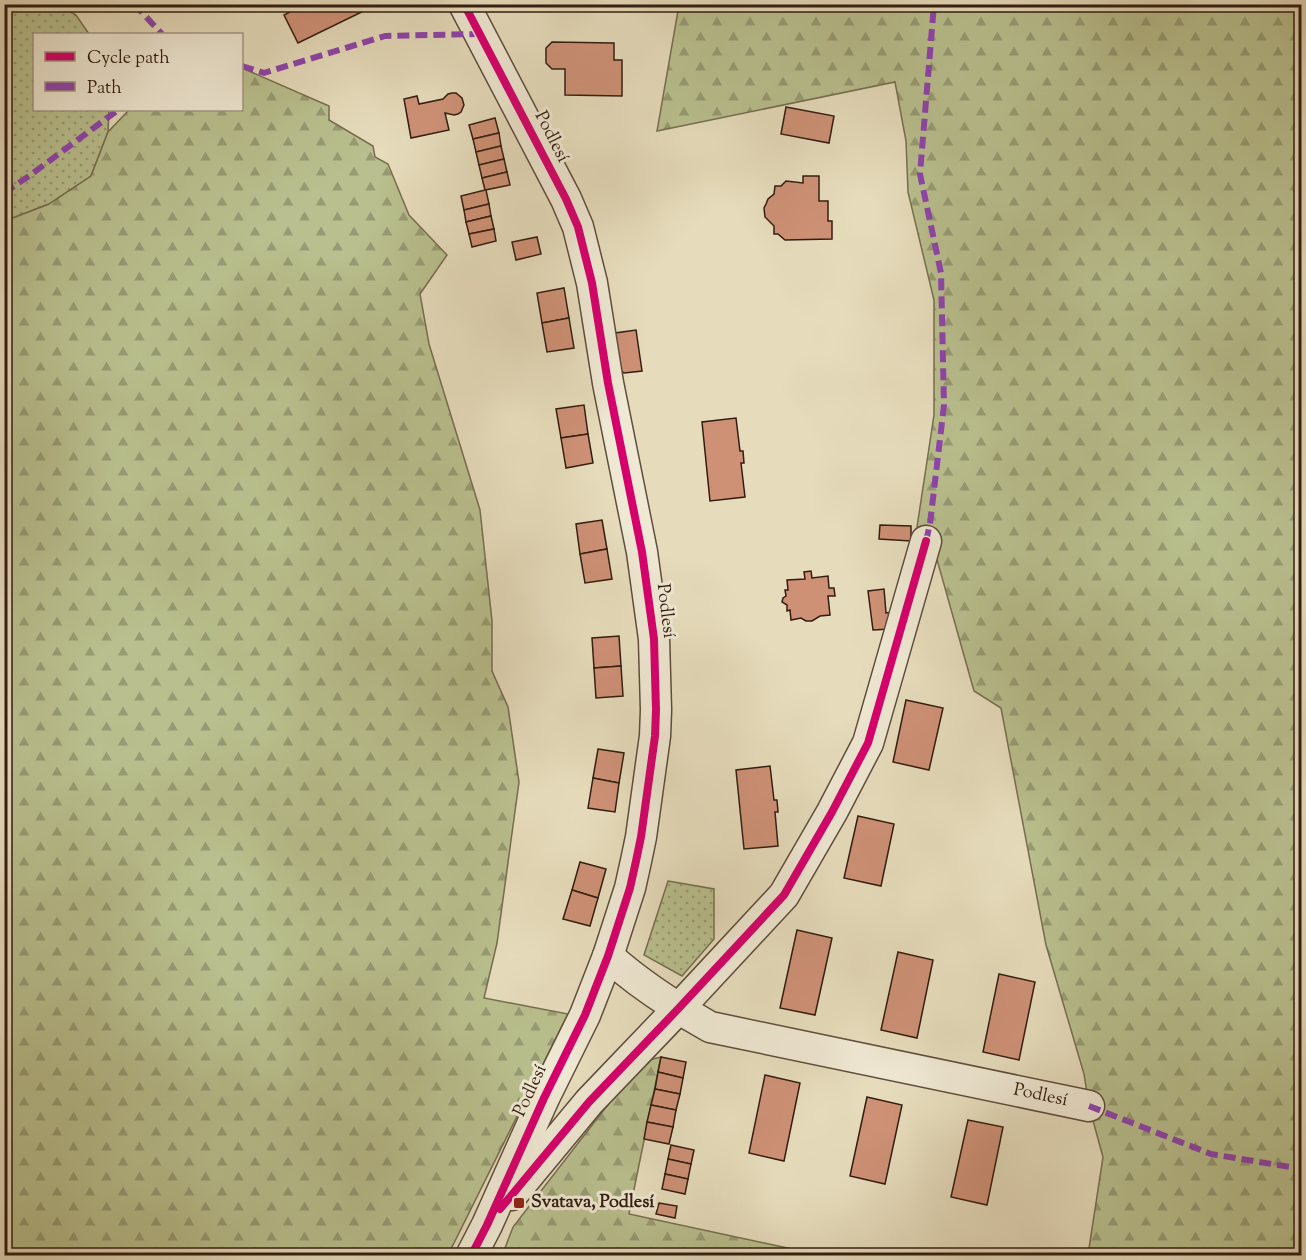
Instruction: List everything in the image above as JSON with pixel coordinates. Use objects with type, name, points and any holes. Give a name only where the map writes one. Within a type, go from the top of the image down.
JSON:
[{"type":"street","name":"Podlesí","points":[[464,4],[531,130],[578,227],[592,283],[608,383],[642,552],[650,604],[656,710],[655,736],[641,837],[630,888],[608,956],[585,1015],[471,1256]]},
{"type":"street","name":"Podlesí","points":[[483,1256],[487,1225],[589,1102],[784,895],[832,812],[868,743],[926,542]]},
{"type":"street","name":"Podlesí","points":[[608,956],[628,975],[678,1009],[710,1027],[1089,1106]]},
{"type":"green space","points":[[4,5],[59,5],[76,15],[88,33],[33,33],[33,111],[109,111],[108,132],[91,176],[49,204],[5,221]]},
{"type":"green space","points":[[679,5],[1301,5],[1301,1255],[1088,1255],[1103,1157],[1089,1106],[1084,1074],[1046,945],[1001,708],[974,691],[936,556],[917,527],[934,415],[934,300],[908,192],[906,141],[895,82],[657,131]]},
{"type":"green space","points":[[243,68],[329,106],[329,120],[373,146],[375,157],[388,164],[409,215],[447,255],[420,294],[429,344],[480,510],[492,621],[492,671],[508,707],[519,782],[497,943],[484,998],[568,1014],[448,1255],[5,1255],[5,221],[49,204],[91,176],[108,132],[128,111],[243,111]]},
{"type":"green space","points":[[668,881],[714,889],[714,939],[682,976],[644,955]]},
{"type":"green space","points":[[661,1057],[629,1214],[820,1255],[502,1256],[513,1227],[641,1062]]},
{"type":"building","points":[[305,4],[378,4],[298,43],[284,15]]},
{"type":"building","points":[[552,42],[614,43],[614,60],[622,60],[622,96],[565,95],[565,69],[552,69],[546,63],[546,48]]},
{"type":"building","points":[[452,93],[462,98],[464,105],[458,114],[445,113],[449,130],[411,138],[404,99],[417,96],[419,104],[443,99]]},
{"type":"building","points":[[786,107],[834,116],[829,143],[781,134]]},
{"type":"building","points":[[495,118],[499,133],[473,139],[469,125]]},
{"type":"building","points":[[499,133],[501,146],[476,152],[473,139]]},
{"type":"building","points":[[501,146],[504,159],[479,165],[476,152]]},
{"type":"building","points":[[504,159],[507,172],[482,178],[479,165]]},
{"type":"building","points":[[507,172],[510,185],[485,190],[482,178]]},
{"type":"building","points":[[803,176],[819,176],[819,201],[828,201],[828,221],[832,221],[832,239],[785,240],[778,234],[774,234],[774,226],[765,217],[764,208],[768,199],[774,194],[775,186],[781,186],[786,181],[803,183]]},
{"type":"building","points":[[486,190],[489,204],[464,210],[461,196]]},
{"type":"building","points":[[489,204],[491,216],[466,222],[464,210]]},
{"type":"building","points":[[491,216],[494,229],[469,234],[466,222]]},
{"type":"building","points":[[494,229],[496,241],[472,247],[469,234]]},
{"type":"building","points":[[537,237],[541,254],[516,260],[512,242]]},
{"type":"building","points":[[564,288],[569,318],[542,323],[537,293]]},
{"type":"building","points":[[569,318],[574,348],[547,352],[542,323]]},
{"type":"building","points":[[636,330],[642,371],[624,373],[620,370],[615,333]]},
{"type":"building","points":[[584,405],[588,434],[561,438],[556,409]]},
{"type":"building","points":[[736,418],[740,451],[743,451],[744,463],[741,463],[745,497],[710,501],[702,422]]},
{"type":"building","points":[[588,434],[593,463],[566,468],[561,438]]},
{"type":"building","points":[[602,520],[607,549],[580,554],[576,524]]},
{"type":"building","points":[[880,525],[911,526],[911,541],[879,539]]},
{"type":"building","points":[[607,549],[612,579],[585,583],[580,554]]},
{"type":"building","points":[[811,571],[812,578],[828,576],[829,588],[834,588],[835,596],[828,596],[830,615],[820,616],[812,621],[801,618],[791,620],[790,610],[787,611],[787,605],[782,602],[786,596],[785,590],[788,590],[787,580],[805,579],[804,572]]},
{"type":"building","points":[[884,589],[886,613],[894,612],[890,629],[873,630],[868,591]]},
{"type":"building","points":[[619,636],[621,666],[594,668],[592,638]]},
{"type":"building","points":[[621,666],[623,696],[596,698],[594,668]]},
{"type":"building","points":[[906,700],[943,708],[929,770],[893,762]]},
{"type":"building","points":[[598,749],[624,753],[619,783],[593,778]]},
{"type":"building","points":[[770,766],[774,800],[777,800],[778,812],[775,812],[778,846],[744,849],[736,770]]},
{"type":"building","points":[[593,778],[619,783],[615,812],[588,808]]},
{"type":"building","points":[[858,816],[894,824],[881,886],[844,878]]},
{"type":"building","points":[[580,862],[606,869],[598,898],[572,890]]},
{"type":"building","points":[[572,890],[598,898],[590,926],[563,919]]},
{"type":"building","points":[[797,930],[832,938],[815,1015],[780,1008]]},
{"type":"building","points":[[898,952],[933,960],[917,1038],[881,1030]]},
{"type":"building","points":[[999,974],[1035,982],[1019,1060],[983,1052]]},
{"type":"building","points":[[661,1057],[686,1062],[683,1078],[658,1072]]},
{"type":"building","points":[[658,1072],[683,1078],[680,1094],[655,1089]]},
{"type":"building","points":[[765,1075],[800,1083],[784,1161],[749,1153]]},
{"type":"building","points":[[655,1089],[680,1094],[676,1110],[651,1105]]},
{"type":"building","points":[[867,1097],[902,1105],[885,1184],[850,1176]]},
{"type":"building","points":[[651,1105],[676,1110],[673,1127],[647,1122]]},
{"type":"building","points":[[968,1120],[1003,1127],[987,1205],[951,1197]]},
{"type":"building","points":[[647,1122],[673,1127],[669,1144],[644,1139]]},
{"type":"building","points":[[671,1145],[694,1150],[691,1164],[668,1159]]},
{"type":"building","points":[[668,1159],[691,1164],[688,1179],[665,1174]]},
{"type":"building","points":[[665,1174],[688,1179],[685,1194],[662,1189]]},
{"type":"building","points":[[659,1203],[677,1206],[675,1218],[656,1214]]},
{"type":"marked path","points":[[134,4],[161,33]]},
{"type":"marked path","points":[[926,541],[944,405],[941,273],[920,174],[934,4]]},
{"type":"marked path","points":[[243,66],[264,73],[385,36],[478,34]]},
{"type":"marked path","points":[[4,193],[117,111]]},
{"type":"marked path","points":[[1089,1106],[1211,1154],[1302,1169]]},
{"type":"cycle path","points":[[464,4],[566,199],[578,227],[592,283],[608,383],[642,552],[654,639],[656,710],[655,736],[641,837],[630,888],[608,956],[585,1015],[471,1256]]},
{"type":"cycle path","points":[[500,1209],[589,1102],[784,895],[832,812],[868,743],[926,541]]},
{"type":"place","name":"Svatava, Podlesí","points":[[519,1203]]}]
